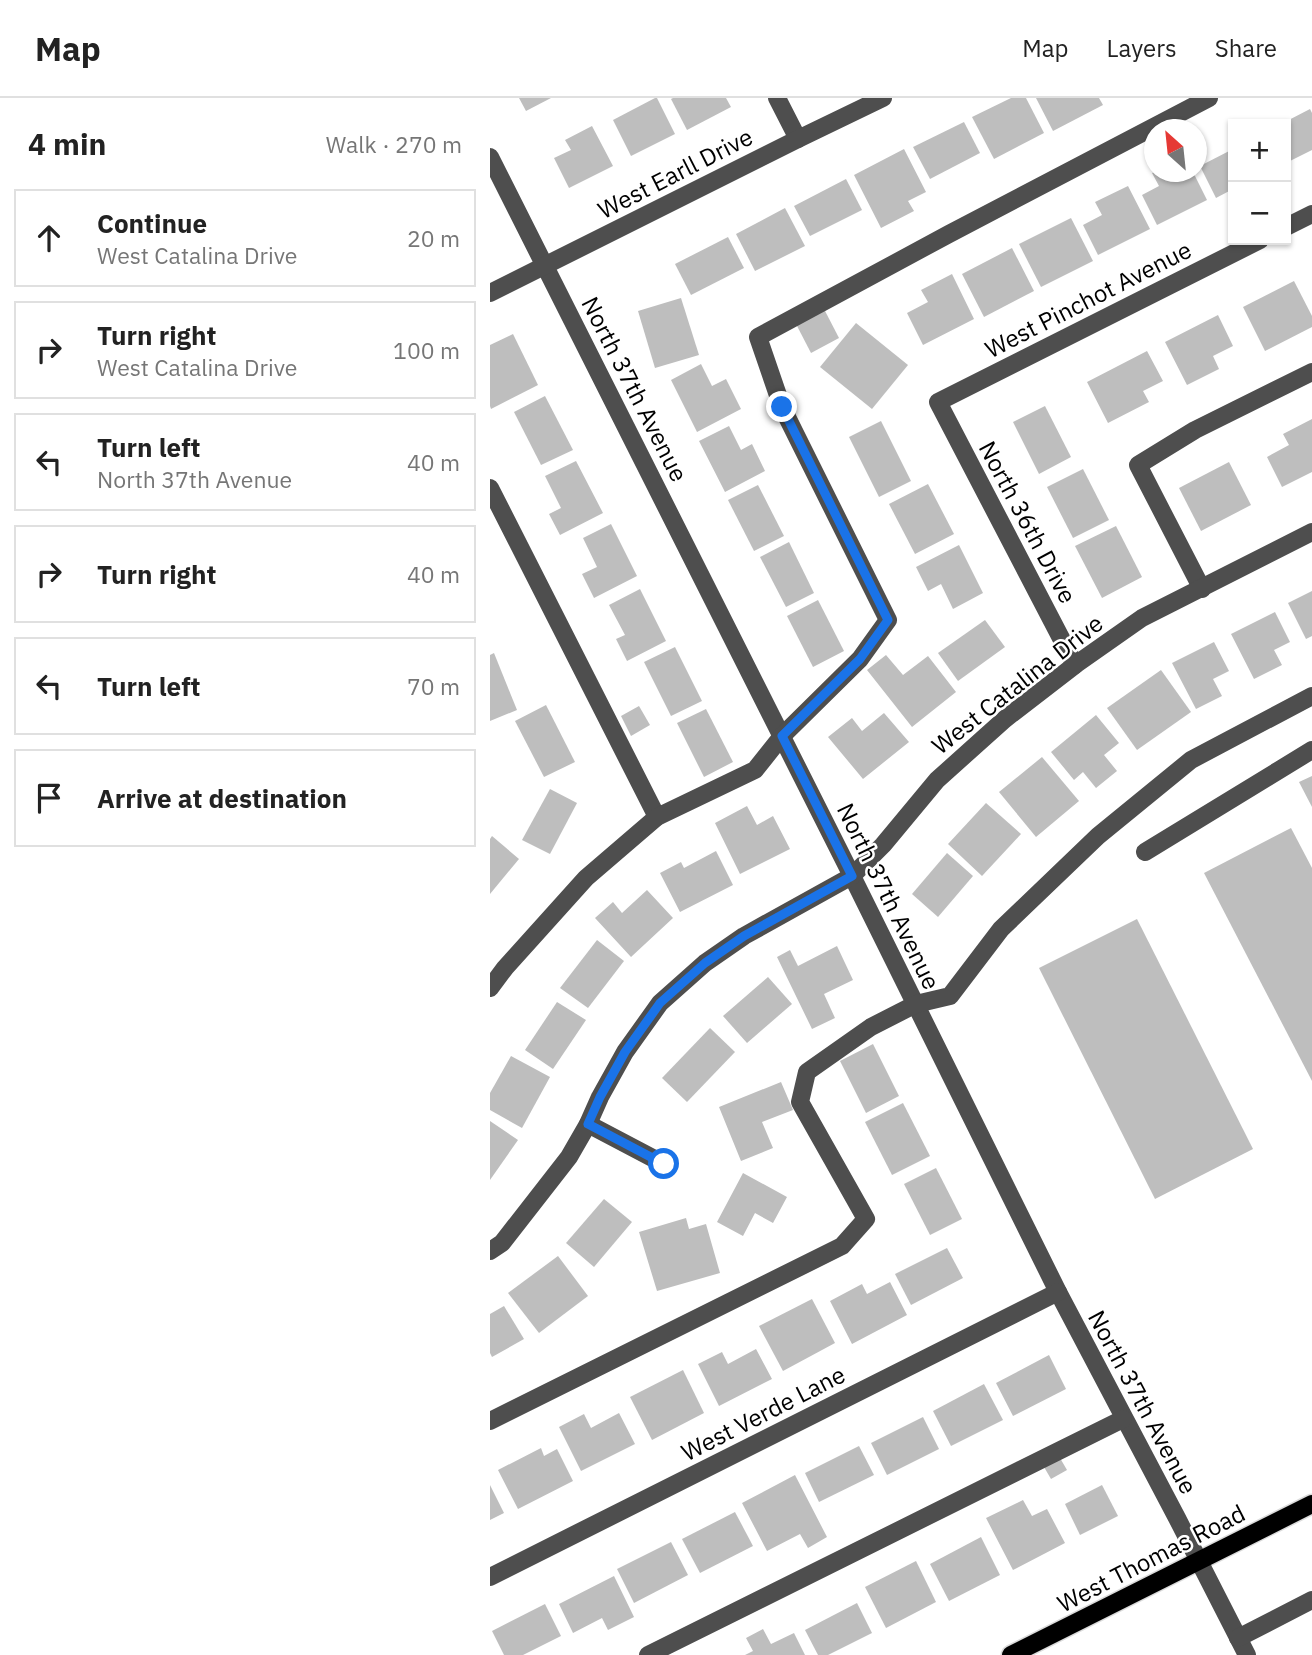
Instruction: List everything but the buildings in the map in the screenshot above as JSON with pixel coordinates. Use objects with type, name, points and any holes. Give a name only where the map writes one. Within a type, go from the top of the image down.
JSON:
[{"type":"main road","name":"West Thomas Road","points":[[1012,1655],[1312,1504]]},
{"type":"street","points":[[777,98],[798,139]]},
{"type":"street","name":"West Earll Drive","points":[[490,293],[883,98]]},
{"type":"street","points":[[490,988],[586,878],[657,817],[755,770],[782,736],[860,659],[888,620],[782,407],[758,337],[1209,98]]},
{"type":"street","name":"North 37th Avenue","points":[[490,157],[782,736],[1058,1293],[1247,1655]]},
{"type":"street","points":[[1291,224],[1312,214]]},
{"type":"street","name":"West Pinchot Avenue","points":[[938,402],[1250,245]]},
{"type":"street","points":[[1202,589],[1138,464],[1195,430],[1312,372]]},
{"type":"street","name":"North 36th Drive","points":[[938,402],[1075,665]]},
{"type":"street","points":[[490,488],[657,817]]},
{"type":"street","name":"West Catalina Drive","points":[[490,1251],[502,1244],[569,1157],[625,1052],[660,1003],[705,963],[744,936],[852,876],[883,845],[937,780],[1006,719],[1075,665],[1142,618],[1312,532]]},
{"type":"street","points":[[490,1421],[842,1246],[866,1219],[800,1101],[807,1072],[872,1027],[916,1004],[950,996],[1001,929],[1098,836],[1191,760],[1312,696]]},
{"type":"street","points":[[1145,852],[1312,750]]},
{"type":"street","points":[[588,1124],[664,1164]]},
{"type":"street","name":"West Verde Lane","points":[[490,1577],[1058,1293]]},
{"type":"street","points":[[648,1655],[1123,1419]]},
{"type":"street","points":[[1238,1638],[1312,1600]]},
{"type":"route","points":[[664,1164],[588,1124],[625,1052],[660,1003],[705,963],[744,936],[852,876],[782,736],[860,659],[888,620],[782,407]]}]
